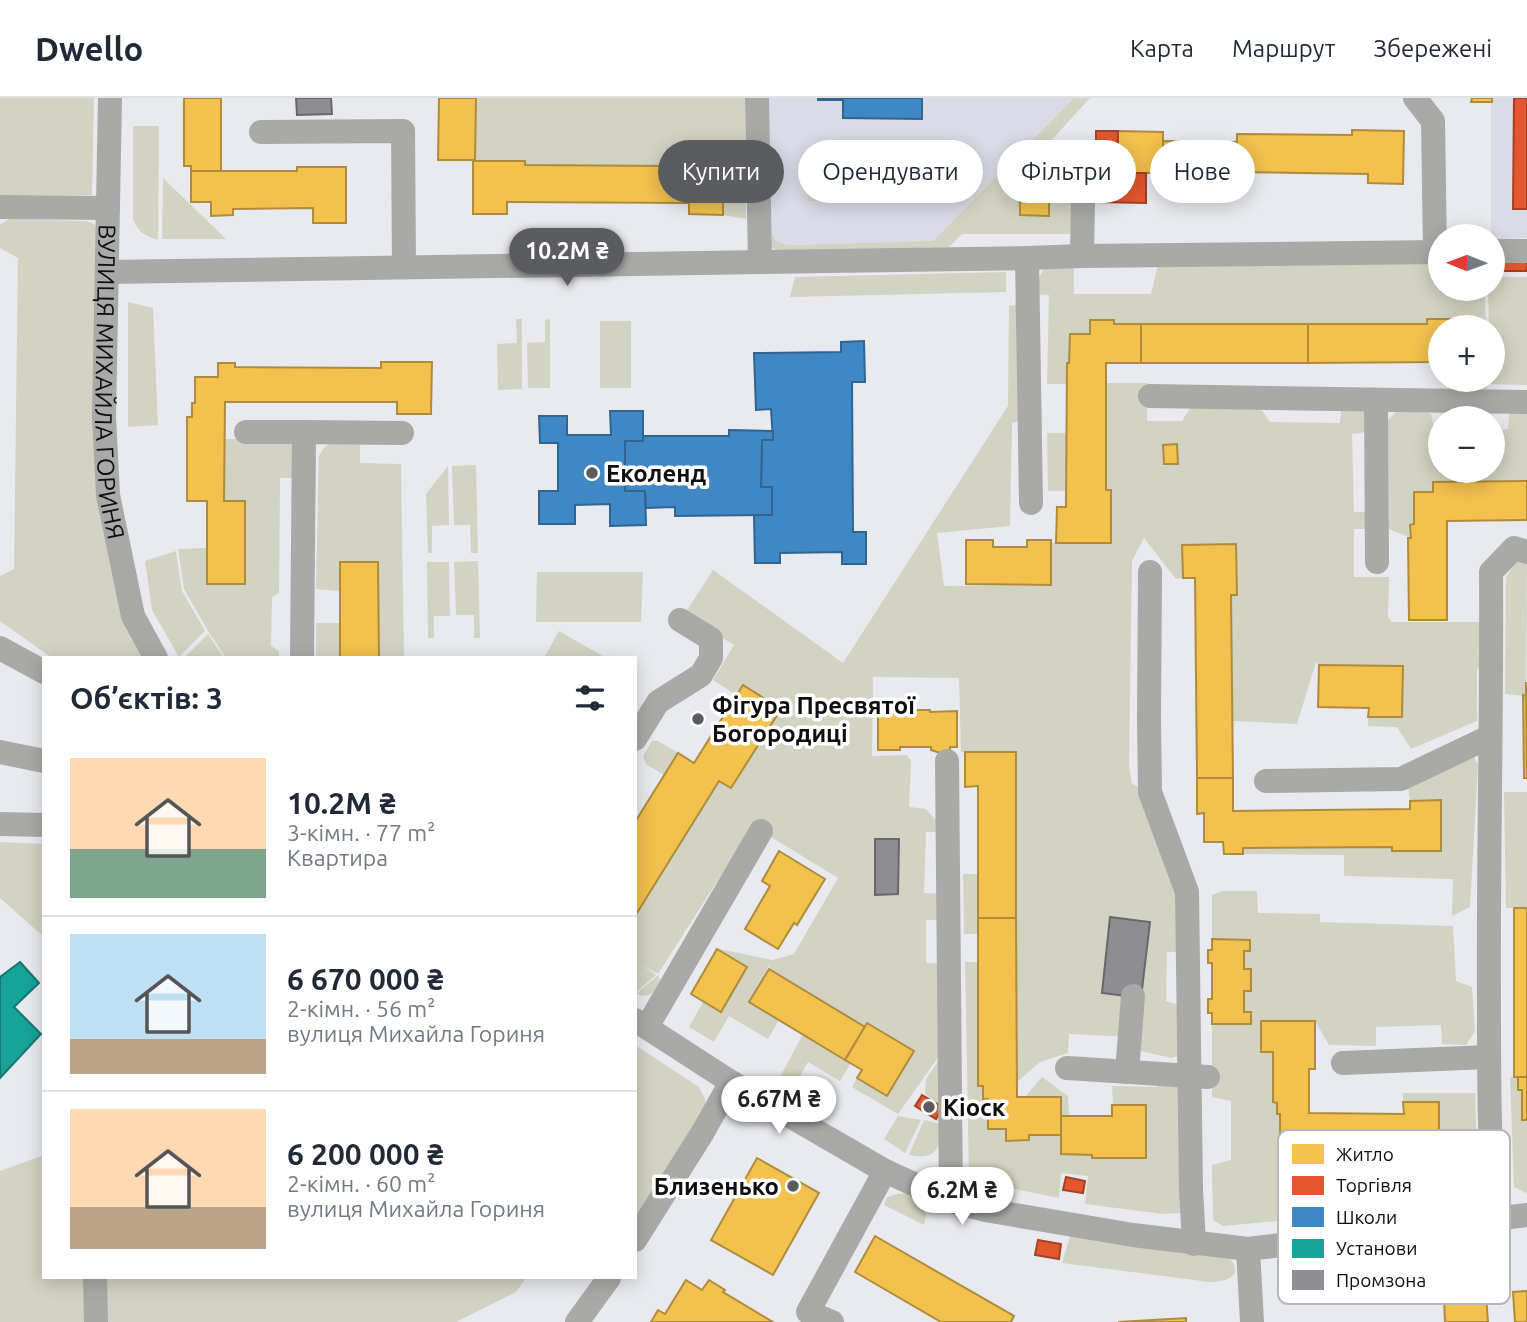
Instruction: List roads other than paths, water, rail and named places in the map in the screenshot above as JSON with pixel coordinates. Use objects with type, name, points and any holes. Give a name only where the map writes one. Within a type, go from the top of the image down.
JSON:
[{"type":"street","name":"ВУЛИЦЯ МИХАЙЛА ГОРИНЯ","points":[[110,98],[104,417],[108,495],[133,615],[155,656]]},
{"type":"street","points":[[757,98],[760,262]]},
{"type":"street","points":[[1415,98],[1433,121],[1437,224]]},
{"type":"street","points":[[261,132],[403,131],[404,267]]},
{"type":"street","points":[[1082,256],[1083,203]]},
{"type":"street","points":[[0,207],[108,208]]},
{"type":"street","points":[[1505,251],[1527,251]]},
{"type":"street","points":[[107,272],[1428,252]]},
{"type":"street","points":[[1027,258],[1031,503]]},
{"type":"street","points":[[1150,396],[1527,402]]},
{"type":"street","points":[[1376,400],[1377,562]]},
{"type":"street","points":[[246,432],[402,433]]},
{"type":"street","points":[[302,656],[304,432]]},
{"type":"street","points":[[1491,1130],[1488,907],[1491,572],[1514,548],[1527,552]]},
{"type":"street","points":[[1150,572],[1150,792],[1187,892],[1199,1077],[1191,1188],[1194,1244]]},
{"type":"street","points":[[637,736],[658,702],[701,674],[711,658],[711,639],[680,620]]},
{"type":"street","points":[[0,648],[42,671]]},
{"type":"street","points":[[1266,781],[1401,779],[1489,737]]},
{"type":"street","points":[[0,752],[42,761]]},
{"type":"street","points":[[947,761],[951,1201]]},
{"type":"street","points":[[0,824],[42,825]]},
{"type":"street","points":[[761,831],[641,1024],[731,1082],[885,1171],[951,1201],[985,1210],[1194,1244],[1248,1257],[1278,1252]]},
{"type":"street","points":[[1127,1072],[1133,996]]},
{"type":"street","points":[[1343,1063],[1489,1057]]},
{"type":"street","points":[[1067,1068],[1199,1077]]},
{"type":"street","points":[[637,1237],[731,1082]]},
{"type":"street","points":[[832,1322],[808,1311],[885,1171]]},
{"type":"street","points":[[1248,1257],[1252,1322]]},
{"type":"street","points":[[95,1279],[96,1322]]},
{"type":"street","points":[[577,1322],[608,1279]]},
{"type":"place","name":"Еколенд","points":[[592,473]]},
{"type":"place","name":"Фігура Пресвятої Богородиці","points":[[698,719]]},
{"type":"place","name":"Кіоск","points":[[929,1107]]},
{"type":"place","name":"Близенько","points":[[793,1186]]}]
